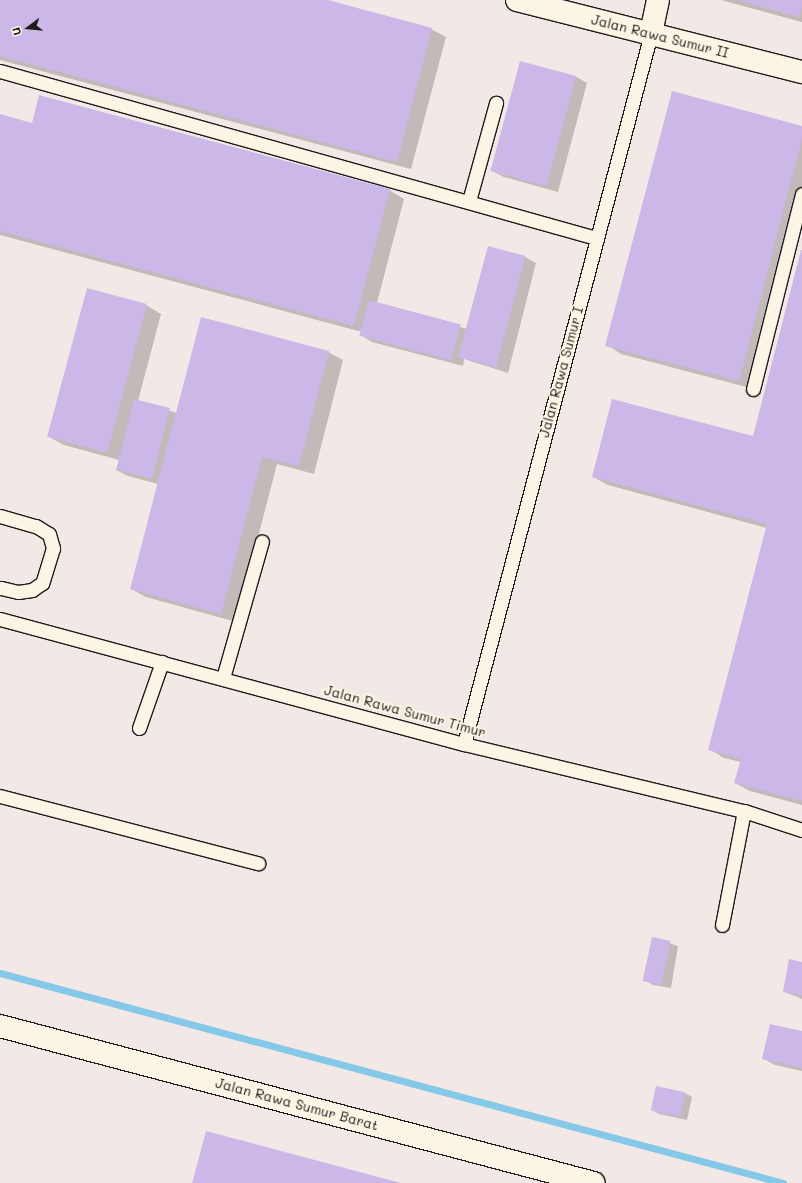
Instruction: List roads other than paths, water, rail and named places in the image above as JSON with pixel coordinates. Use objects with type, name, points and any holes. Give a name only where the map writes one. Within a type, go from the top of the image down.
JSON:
[{"type":"street","name":"Jalan Rawa Sumur II","points":[[518,0],[802,72]]},
{"type":"street","name":"Jalan Rawa Sumur I","points":[[651,33],[658,0]]},
{"type":"street","name":"Jalan Rawa Sumur Barat","points":[[0,1026],[594,1183]]},
{"type":"lane","name":"Jalan Rawa Sumur I","points":[[464,744],[651,33]]},
{"type":"lane","points":[[0,71],[596,238]]},
{"type":"lane","points":[[469,202],[496,103]]},
{"type":"lane","points":[[753,389],[802,194]]},
{"type":"lane","points":[[0,516],[36,526],[49,534],[53,548],[42,583],[32,590],[18,592],[0,588]]},
{"type":"lane","points":[[223,678],[262,540]]},
{"type":"lane","name":"Jalan Rawa Sumur Timur","points":[[0,619],[464,744],[744,811],[802,830]]},
{"type":"lane","points":[[139,728],[162,662]]},
{"type":"lane","points":[[0,796],[258,863]]},
{"type":"lane","points":[[722,925],[744,811]]},
{"type":"waterway","points":[[0,973],[783,1183]]}]
